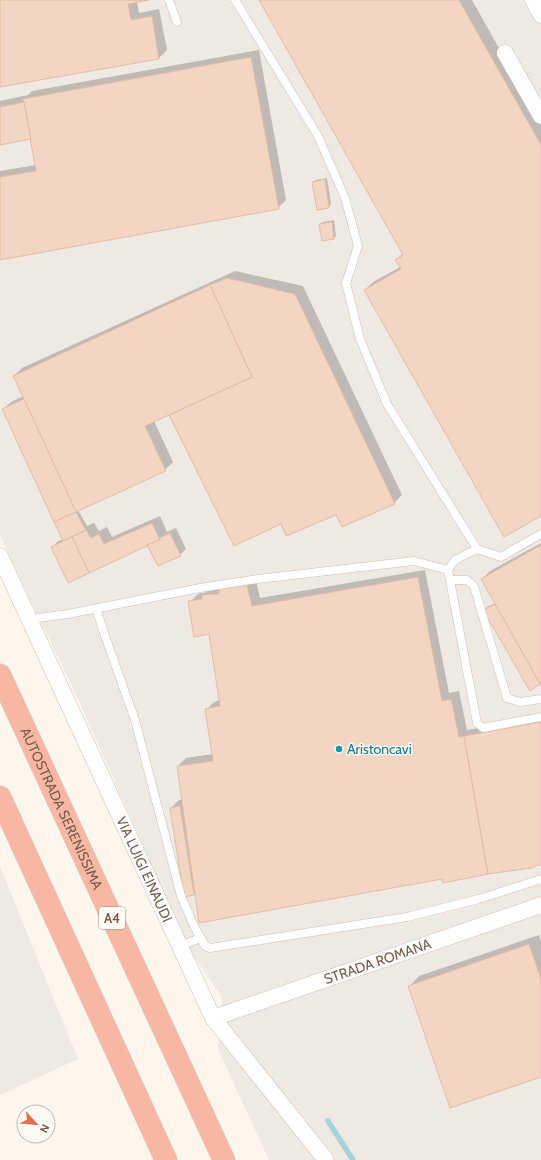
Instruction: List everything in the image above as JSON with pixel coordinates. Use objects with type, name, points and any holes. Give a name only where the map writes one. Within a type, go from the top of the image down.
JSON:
[{"type":"highway","name":"AUTOSTRADA SERENISSIMA","points":[[0,675],[224,1160]]},
{"type":"highway","points":[[0,797],[166,1160]]},
{"type":"street","points":[[533,0],[541,15]]},
{"type":"street","points":[[505,53],[541,116]]},
{"type":"street","name":"VIA LUIGI EINAUDI","points":[[0,556],[179,946],[214,1018],[326,1160]]},
{"type":"street","name":"STRADA ROMANA","points":[[214,1018],[541,905]]},
{"type":"lane","points":[[169,0],[177,22]]},
{"type":"lane","points":[[235,0],[318,136],[345,198],[358,246],[346,283],[360,339],[387,404],[477,548],[501,557],[541,534]]},
{"type":"lane","points":[[477,548],[455,560],[448,570],[477,723],[483,728],[541,717]]},
{"type":"lane","points":[[30,619],[68,614],[200,588],[258,579],[414,561],[448,570]]},
{"type":"lane","points":[[450,580],[467,580],[474,586],[507,698],[520,702],[541,699]]},
{"type":"lane","points":[[96,608],[136,720],[181,896],[194,926],[205,946],[210,948],[407,917],[479,899],[541,879]]},
{"type":"lane","points":[[179,946],[201,938]]},
{"type":"shaded area","points":[[0,0],[541,0],[541,1160],[269,1160],[218,1049],[222,997],[190,951],[73,688],[0,535]]},
{"type":"shaded area","points":[[0,866],[78,1059],[0,1095]]},
{"type":"building","points":[[0,0],[149,0],[128,4],[131,20],[152,16],[159,59],[0,87]]},
{"type":"building","points":[[259,0],[459,0],[541,145],[541,516],[504,537],[364,290],[401,269],[395,260],[403,255]]},
{"type":"building","points":[[251,57],[279,209],[0,260],[0,177],[36,171],[23,99]]},
{"type":"building","points":[[24,102],[31,139],[0,145],[0,107]]},
{"type":"building","points":[[325,179],[329,208],[317,210],[312,182]]},
{"type":"building","points":[[332,222],[334,239],[322,241],[319,224]]},
{"type":"building","points":[[227,278],[295,294],[395,504],[342,527],[336,515],[286,536],[281,524],[234,546],[169,415],[252,377],[210,285]]},
{"type":"building","points":[[210,285],[252,377],[145,426],[166,471],[76,512],[13,376]]},
{"type":"building","points":[[24,399],[76,512],[54,522],[2,409]]},
{"type":"building","points":[[76,512],[86,530],[63,541],[54,522]]},
{"type":"building","points":[[152,523],[160,540],[89,573],[72,537],[86,530],[91,538],[99,534],[104,544]]},
{"type":"building","points":[[170,533],[181,556],[158,566],[147,545],[160,540],[159,538]]},
{"type":"building","points":[[72,537],[89,573],[68,583],[51,547]]},
{"type":"building","points":[[541,545],[541,686],[481,579]]},
{"type":"building","name":"Aristoncavi","points":[[418,577],[442,701],[451,699],[459,737],[464,736],[488,874],[443,883],[442,879],[199,923],[177,766],[213,761],[205,709],[220,706],[209,634],[194,637],[188,601],[202,599],[202,595],[219,594],[219,589],[247,585],[252,606]]},
{"type":"building","points":[[495,604],[540,684],[530,691],[483,610]]},
{"type":"building","points":[[541,722],[541,864],[531,868],[488,874],[464,736]]},
{"type":"building","points":[[180,806],[194,895],[184,897],[170,808]]},
{"type":"building","points":[[529,944],[541,979],[541,1077],[450,1108],[408,986]]},
{"type":"waterway","points":[[328,1121],[353,1160]]},
{"type":"place","name":"Aristoncavi","points":[[339,749]]}]
